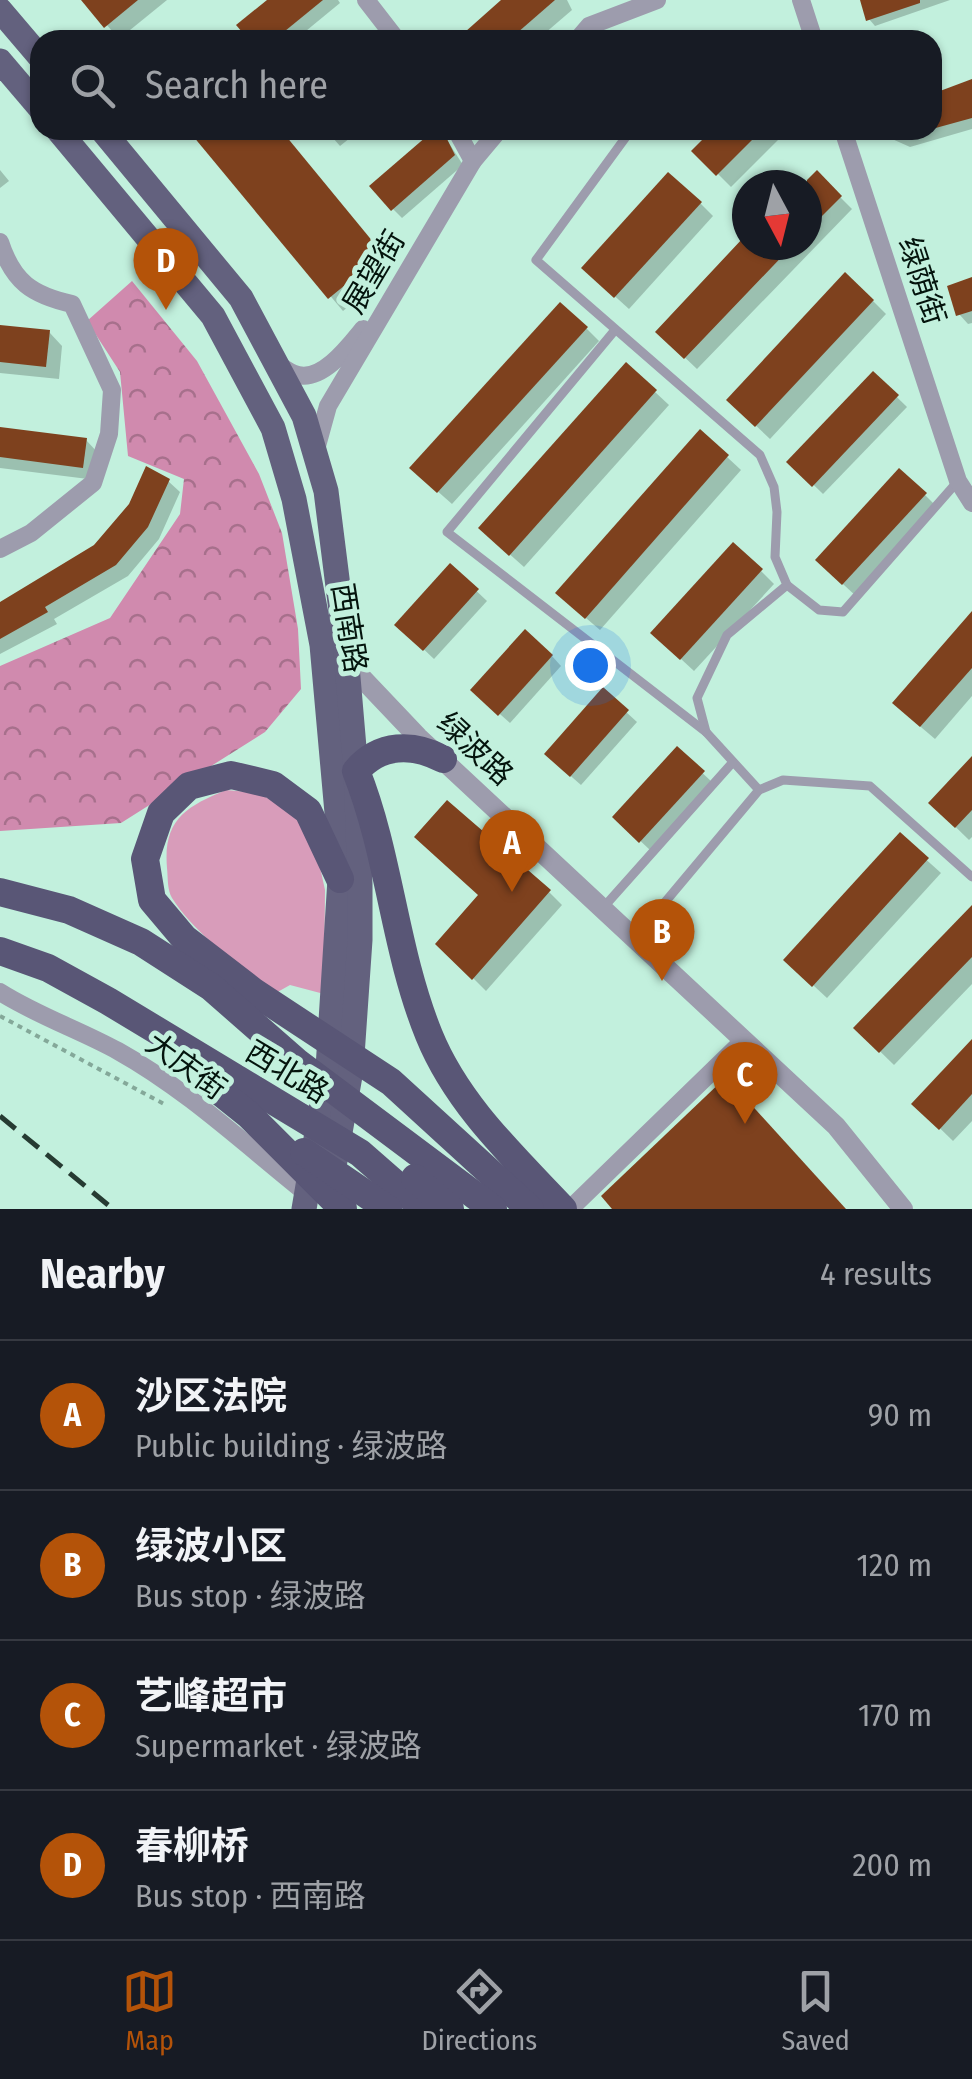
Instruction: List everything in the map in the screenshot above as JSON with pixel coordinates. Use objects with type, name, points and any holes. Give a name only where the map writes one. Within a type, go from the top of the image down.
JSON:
[{"type":"highway","points":[[443,759],[401,748],[375,754],[356,770],[382,854],[393,918],[430,1036],[486,1128],[566,1209]]},
{"type":"highway","points":[[340,879],[308,810],[273,785],[231,775],[189,786],[160,813],[145,859],[152,900],[184,938],[254,992],[391,1082],[530,1209]]},
{"type":"highway","points":[[0,892],[69,910],[141,942],[211,987],[298,1063],[493,1209]]},
{"type":"highway","name":"西北路","points":[[141,942],[304,1075],[450,1209]]},
{"type":"highway","points":[[0,951],[48,968],[108,1001],[248,1115],[388,1209]]},
{"type":"highway","name":"西北路","points":[[108,1001],[360,1153],[424,1209]]},
{"type":"highway","points":[[248,1115],[343,1209]]},
{"type":"main road","points":[[0,10],[30,45]]},
{"type":"main road","points":[[0,61],[30,96]]},
{"type":"main road","name":"西南路","points":[[66,140],[213,316],[273,428],[294,499],[322,645],[347,968],[350,1070],[326,1209]]},
{"type":"main road","name":"西南路","points":[[110,140],[233,287],[304,416],[326,491],[356,770],[360,884],[304,1209]]},
{"type":"street","points":[[366,0],[388,30]]},
{"type":"street","points":[[586,30],[658,0]]},
{"type":"street","points":[[801,0],[811,30]]},
{"type":"street","points":[[462,140],[473,160]]},
{"type":"street","name":"展望街","points":[[315,453],[328,406],[473,160],[491,140]]},
{"type":"street","name":"绿荫街","points":[[846,140],[958,482],[972,503]]},
{"type":"street","points":[[0,242],[9,269],[43,298],[72,304],[112,390],[109,434],[93,482],[31,533],[0,549]]},
{"type":"street","points":[[276,363],[297,375],[313,374],[352,342],[395,290]]},
{"type":"street","name":"绿波路","points":[[347,668],[836,1126],[903,1209]]},
{"type":"street","name":"大庆街","points":[[0,992],[34,1013],[119,1052],[196,1105],[326,1209]]},
{"type":"street","points":[[566,1209],[742,1042]]},
{"type":"lane","points":[[624,140],[536,260],[760,455],[774,487],[775,557],[786,585],[819,610],[843,612],[958,482]]},
{"type":"lane","points":[[615,330],[447,532],[706,732],[760,790]]},
{"type":"lane","points":[[706,732],[697,698],[727,634],[786,585]]},
{"type":"lane","points":[[601,910],[733,762]]},
{"type":"lane","points":[[634,940],[760,790],[783,780],[870,786],[972,876]]},
{"type":"path","points":[[0,1016],[170,1107]]},
{"type":"shaded area","points":[[226,790],[259,793],[291,812],[313,835],[325,890],[324,994],[290,985],[274,994],[206,937],[170,895],[167,852],[173,827],[188,809]]},
{"type":"green space","points":[[132,281],[197,361],[259,474],[282,533],[298,629],[301,689],[265,732],[121,823],[0,831],[0,666],[110,618],[180,514],[184,479],[128,456],[120,372],[87,321]]},
{"type":"building","points":[[81,0],[138,0],[104,28]]},
{"type":"building","points":[[267,0],[323,0],[286,30],[240,30],[236,25]]},
{"type":"building","points":[[501,0],[555,0],[520,30],[467,30]]},
{"type":"building","points":[[860,0],[920,0],[920,3],[866,21]]},
{"type":"building","points":[[972,79],[972,118],[942,126],[942,90]]},
{"type":"building","points":[[196,140],[289,140],[383,254],[328,299]]},
{"type":"building","points":[[422,140],[448,140],[455,155],[391,211],[369,186]]},
{"type":"building","points":[[702,140],[752,140],[716,176],[691,151]]},
{"type":"building","points":[[668,172],[702,202],[614,298],[581,268]]},
{"type":"building","points":[[822,175],[842,196],[822,216]]},
{"type":"building","points":[[732,250],[732,260],[779,260],[684,359],[655,332]]},
{"type":"building","points":[[845,272],[874,300],[755,427],[726,400]]},
{"type":"building","points":[[972,277],[972,311],[956,316],[947,286]]},
{"type":"building","points":[[560,302],[588,327],[437,493],[409,468]]},
{"type":"building","points":[[0,325],[50,330],[46,367],[0,362]]},
{"type":"building","points":[[626,362],[657,390],[509,556],[478,528]]},
{"type":"building","points":[[873,371],[899,395],[812,487],[786,462]]},
{"type":"building","points":[[0,427],[87,438],[83,468],[0,457]]},
{"type":"building","points":[[700,429],[729,455],[585,619],[555,593]]},
{"type":"building","points":[[146,466],[170,479],[148,527],[116,565],[45,607],[48,612],[0,639],[0,602],[94,545],[129,504]]},
{"type":"building","points":[[899,468],[927,493],[842,585],[815,560]]},
{"type":"building","points":[[733,542],[763,569],[680,660],[650,633]]},
{"type":"building","points":[[450,563],[479,589],[423,651],[394,625]]},
{"type":"building","points":[[972,611],[972,668],[920,727],[892,703]]},
{"type":"building","points":[[525,629],[553,655],[498,716],[470,690]]},
{"type":"building","points":[[603,687],[629,710],[570,777],[544,754]]},
{"type":"building","points":[[677,746],[705,771],[639,843],[612,817]]},
{"type":"building","points":[[972,756],[972,810],[955,828],[928,803]]},
{"type":"building","points":[[447,800],[551,890],[472,980],[435,944],[478,895],[414,837]]},
{"type":"building","points":[[900,832],[929,858],[812,987],[783,960]]},
{"type":"building","points":[[972,905],[972,957],[879,1053],[853,1028]]},
{"type":"building","points":[[972,1039],[972,1094],[939,1130],[911,1104]]},
{"type":"building","points":[[726,1077],[846,1209],[612,1209],[601,1196]]},
{"type":"railway","points":[[0,1116],[113,1209]]},
{"type":"place","name":"春柳桥","points":[[166,310]]},
{"type":"place","name":"沙区法院","points":[[512,892]]},
{"type":"place","name":"绿波小区","points":[[662,981]]},
{"type":"place","name":"艺峰超市","points":[[745,1124]]}]
